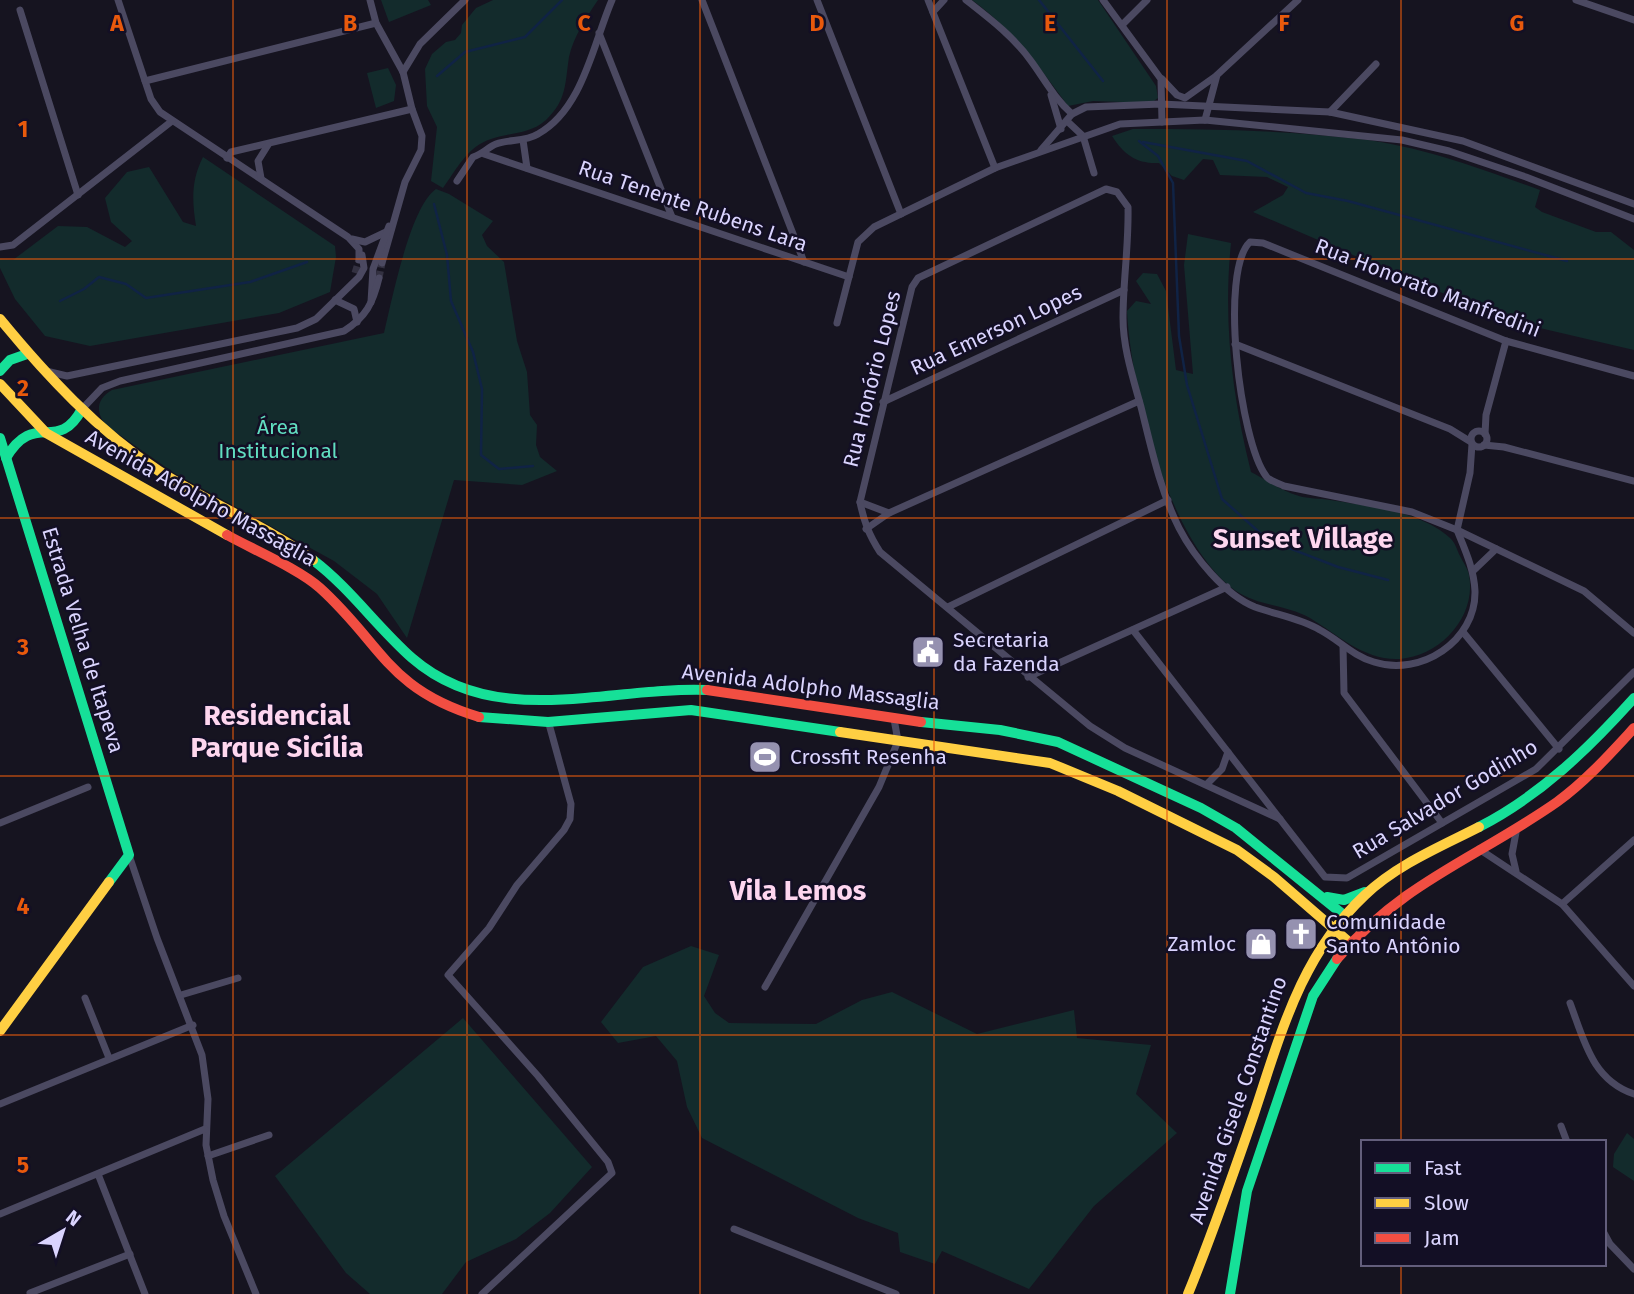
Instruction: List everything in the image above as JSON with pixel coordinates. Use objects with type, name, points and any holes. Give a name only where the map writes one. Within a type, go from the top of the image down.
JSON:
[{"type":"main road","name":"Avenida Adolpho Massaglia","points":[[0,319],[27,354],[82,409],[159,471],[304,554],[330,573],[413,659],[458,687],[490,697],[526,702],[568,700],[667,688],[717,690],[894,719],[1000,730],[1058,742],[1201,808],[1236,828],[1361,929]]},
{"type":"main road","points":[[0,371],[10,360],[27,354]]},
{"type":"main road","name":"Avenida Adolpho Massaglia","points":[[0,384],[46,433],[307,579],[339,606],[390,667],[408,683],[453,709],[504,722],[549,724],[691,709],[898,741],[1012,755],[1050,763],[1096,781],[1237,850],[1274,877],[1349,942]]},
{"type":"main road","points":[[6,458],[18,437],[32,431],[46,433],[69,430],[82,409]]},
{"type":"main road","name":"Estrada Velha de Itapeva","points":[[0,438],[129,855]]},
{"type":"main road","name":"Avenida Gisele Constantino","points":[[1188,1294],[1222,1210],[1292,996],[1307,966],[1332,928],[1369,891],[1512,809],[1551,783],[1588,749],[1634,698]]},
{"type":"main road","points":[[568,700],[572,723]]},
{"type":"main road","name":"Avenida Gisele Constantino","points":[[1230,1294],[1247,1191],[1313,996],[1328,968],[1361,929],[1413,886],[1517,827],[1583,782],[1634,728]]},
{"type":"main road","points":[[0,1031],[129,855]]},
{"type":"main road","points":[[1321,895],[1340,900],[1369,891]]},
{"type":"street","points":[[42,370],[67,376],[297,328],[316,319],[364,268],[357,247],[348,237],[172,121],[155,106],[118,0]]},
{"type":"street","points":[[370,0],[376,23],[403,72],[422,136],[421,150],[405,182],[382,263]]},
{"type":"street","points":[[403,72],[420,44],[465,0]]},
{"type":"street","points":[[457,181],[473,157],[484,154],[494,144],[523,140],[559,120],[573,99],[612,0]]},
{"type":"street","points":[[702,0],[804,261]]},
{"type":"street","points":[[817,0],[901,214]]},
{"type":"street","points":[[928,0],[995,169]]},
{"type":"street","points":[[933,12],[944,0]]},
{"type":"street","points":[[966,0],[999,26],[1030,60],[1051,95],[1083,136],[1094,173]]},
{"type":"street","points":[[1103,0],[1161,79],[1177,95],[1185,98],[1217,75],[1298,0]]},
{"type":"street","points":[[1122,25],[1147,0]]},
{"type":"street","points":[[1576,0],[1634,20]]},
{"type":"street","points":[[20,10],[78,195]]},
{"type":"street","points":[[145,81],[376,23]]},
{"type":"street","points":[[599,33],[672,217]]},
{"type":"street","points":[[1330,112],[1376,64]]},
{"type":"street","points":[[1205,120],[1217,75]]},
{"type":"street","points":[[1161,79],[1162,122]]},
{"type":"street","points":[[1051,95],[1061,130]]},
{"type":"street","points":[[1038,153],[1061,130],[1069,117],[1086,107],[1161,104],[1330,112],[1463,141],[1634,204]]},
{"type":"street","points":[[227,158],[231,152],[412,109]]},
{"type":"street","points":[[837,323],[858,242],[874,227],[995,169],[1120,124],[1205,120],[1402,140],[1450,151],[1634,219]]},
{"type":"street","points":[[0,247],[13,245],[172,121]]},
{"type":"street","points":[[523,140],[527,168]]},
{"type":"street","points":[[262,180],[258,162],[268,144]]},
{"type":"street","name":"Rua Tenente Rubens Lara","points":[[484,154],[849,277]]},
{"type":"street","name":"Rua Honório Lopes","points":[[866,529],[860,502],[912,287],[918,278],[1106,189],[1117,192],[1128,207],[1124,290]]},
{"type":"street","points":[[371,306],[373,269],[398,208]]},
{"type":"street","points":[[348,237],[365,242],[386,232]]},
{"type":"street","name":"Rua Honorato Manfredini","points":[[1235,344],[1238,261],[1243,249],[1250,242],[1262,243],[1375,286],[1506,341],[1634,376]]},
{"type":"street","points":[[357,247],[359,260]]},
{"type":"street","points":[[350,284],[355,273]]},
{"type":"street","points":[[82,409],[102,388],[120,381],[344,331],[357,322],[371,306],[379,278]]},
{"type":"street","points":[[1124,290],[1126,351],[1168,500],[1180,529],[1235,597],[1320,630],[1343,646],[1376,663],[1400,666],[1426,661],[1447,648],[1463,632],[1475,594],[1473,571],[1457,530],[1470,473],[1473,438],[1486,415]]},
{"type":"street","name":"Rua Emerson Lopes","points":[[883,402],[1124,290]]},
{"type":"street","points":[[335,300],[354,309],[357,322]]},
{"type":"street","points":[[1470,473],[1484,441],[1486,415],[1506,341]]},
{"type":"street","points":[[1634,481],[1473,438],[1235,344],[1247,428],[1256,457],[1267,478],[1284,486],[1412,512],[1457,530],[1584,591],[1634,633]]},
{"type":"street","points":[[1139,401],[889,513],[866,529],[880,552],[1090,726],[1125,748],[1280,818]]},
{"type":"street","points":[[1473,438],[1484,441]]},
{"type":"street","points":[[948,607],[1168,500]]},
{"type":"street","points":[[860,502],[889,513]]},
{"type":"street","points":[[1473,571],[1496,549]]},
{"type":"street","points":[[1028,677],[1227,587]]},
{"type":"street","points":[[359,630],[374,617]]},
{"type":"street","points":[[1133,630],[1280,818]]},
{"type":"street","points":[[1463,632],[1559,749]]},
{"type":"street","points":[[1343,646],[1344,694],[1442,823]]},
{"type":"street","name":"Rua Salvador Godinho","points":[[1280,818],[1325,877],[1347,878],[1536,769],[1634,672]]},
{"type":"street","points":[[765,987],[860,821],[898,741],[894,719]]},
{"type":"street","points":[[482,1294],[612,1172],[608,1162],[538,1076],[448,975],[489,928],[517,885],[564,830],[570,819],[571,804],[549,724]]},
{"type":"street","points":[[1208,784],[1222,769],[1228,752]]},
{"type":"street","points":[[0,823],[88,787]]},
{"type":"street","points":[[1517,827],[1513,854],[1517,871]]},
{"type":"street","points":[[1562,904],[1634,840]]},
{"type":"street","points":[[1479,849],[1517,871],[1562,904],[1634,986]]},
{"type":"street","points":[[129,855],[157,938],[193,1025],[207,1080],[205,1129],[208,1156],[224,1216],[256,1294]]},
{"type":"street","points":[[1626,976],[1634,969]]},
{"type":"street","points":[[181,995],[238,978]]},
{"type":"street","points":[[85,998],[109,1058]]},
{"type":"street","points":[[1570,1003],[1591,1060],[1600,1073],[1623,1090],[1634,1094]]},
{"type":"street","points":[[0,1104],[193,1025]]},
{"type":"street","points":[[1561,1126],[1566,1140]]},
{"type":"street","points":[[0,1214],[205,1129]]},
{"type":"street","points":[[208,1156],[269,1135]]},
{"type":"street","points":[[99,1174],[145,1294]]},
{"type":"street","points":[[734,1230],[884,1292],[896,1294]]},
{"type":"street","points":[[1606,1237],[1634,1269]]},
{"type":"street","points":[[30,1293],[130,1254]]},
{"type":"green space","points":[[381,0],[428,0],[431,5],[389,22]]},
{"type":"green space","points":[[493,0],[598,0],[574,42],[564,91],[553,113],[540,125],[526,131],[483,142],[463,159],[443,188],[431,181],[437,127],[427,106],[425,69],[432,54],[446,42],[455,40],[461,33],[462,25],[476,8]]},
{"type":"green space","points":[[972,0],[1098,0],[1156,86],[1158,98],[1151,103],[1093,101],[1068,106],[1012,36]]},
{"type":"green space","points":[[388,68],[396,85],[394,101],[376,108],[367,73]]},
{"type":"green space","points":[[1133,129],[1274,132],[1382,142],[1451,159],[1540,190],[1535,207],[1542,212],[1596,232],[1611,232],[1634,250],[1634,350],[1527,325],[1432,289],[1253,212],[1283,195],[1288,187],[1267,177],[1220,175],[1213,160],[1203,159],[1184,180],[1172,176],[1159,163],[1144,162],[1132,157],[1112,136]]},
{"type":"green space","points":[[203,157],[335,246],[336,257],[330,292],[279,313],[90,346],[45,336],[15,299],[0,268],[0,259],[13,260],[58,226],[87,227],[125,247],[132,241],[111,222],[105,198],[127,172],[149,167],[183,222],[196,226],[194,191],[196,174]]},
{"type":"green space","name":"Área Institucional","points":[[436,189],[493,221],[482,235],[487,246],[504,262],[517,341],[527,372],[530,415],[537,425],[536,445],[540,457],[557,471],[522,485],[454,480],[407,638],[377,594],[334,561],[174,473],[107,426],[100,416],[99,407],[103,398],[112,390],[384,333],[410,234],[418,214]]},
{"type":"green space","points":[[1188,234],[1231,243],[1228,301],[1231,358],[1251,472],[1306,498],[1326,499],[1409,516],[1438,529],[1455,544],[1469,575],[1467,605],[1452,632],[1429,651],[1400,659],[1375,656],[1352,646],[1310,618],[1245,596],[1212,569],[1191,539],[1173,503],[1146,422],[1136,381],[1127,311],[1136,301],[1151,304],[1136,281],[1143,273],[1157,274],[1166,291],[1176,370],[1193,374],[1184,265]]},
{"type":"green space","points":[[691,946],[719,955],[704,996],[715,1013],[729,1023],[816,1024],[862,1000],[892,992],[977,1034],[1074,1010],[1077,1038],[1151,1045],[1136,1094],[1177,1133],[1094,1206],[1029,1289],[942,1251],[935,1264],[900,1252],[898,1233],[858,1218],[702,1138],[687,1107],[677,1061],[656,1036],[618,1043],[601,1022],[643,967]]},
{"type":"green space","points":[[463,1018],[592,1167],[550,1213],[516,1239],[466,1262],[442,1294],[370,1294],[346,1273],[275,1176]]},
{"type":"green space","points":[[1627,1133],[1634,1139],[1634,1181],[1613,1167],[1614,1154]]},
{"type":"waterway","points":[[437,76],[465,52],[525,37],[562,0]]},
{"type":"waterway","points":[[1039,0],[1103,81]]},
{"type":"waterway","points":[[1139,141],[1158,156],[1173,183],[1179,336],[1187,385],[1222,499],[1268,540],[1338,567],[1388,580]]},
{"type":"waterway","points":[[1143,142],[1247,161],[1306,193],[1348,201],[1567,261]]},
{"type":"waterway","points":[[434,204],[447,255],[451,301],[473,352],[482,389],[481,455],[499,469],[533,466]]},
{"type":"waterway","points":[[60,301],[84,289],[99,277],[126,284],[146,298],[250,282],[307,262]]},
{"type":"tunnel","points":[[355,273],[359,260]]},
{"type":"tunnel","points":[[379,278],[382,263]]},
{"type":"traffic: fast","points":[[0,371],[10,360],[27,354]]},
{"type":"traffic: fast","points":[[6,458],[27,436],[64,429],[82,409]]},
{"type":"traffic: fast","points":[[0,438],[129,855],[109,882]]},
{"type":"traffic: fast","points":[[313,560],[412,658],[445,680],[479,693],[516,699],[554,700],[669,690],[707,690]]},
{"type":"traffic: fast","points":[[1479,827],[1543,786],[1599,735],[1634,698]]},
{"type":"traffic: fast","points":[[479,717],[548,722],[691,710],[840,732]]},
{"type":"traffic: fast","points":[[921,722],[1000,730],[1058,742],[1201,808],[1236,828],[1361,929]]},
{"type":"traffic: fast","points":[[1327,897],[1344,900],[1365,892]]},
{"type":"traffic: fast","points":[[1230,1294],[1247,1191],[1313,996],[1337,959]]},
{"type":"traffic: slow","points":[[0,319],[74,401],[137,455],[178,483],[276,536],[313,560]]},
{"type":"traffic: slow","points":[[0,384],[46,433],[227,535]]},
{"type":"traffic: slow","points":[[840,732],[1050,763],[1118,791],[1237,850],[1274,877],[1349,942]]},
{"type":"traffic: slow","points":[[1188,1294],[1284,1025],[1324,943],[1365,895],[1391,874],[1479,827]]},
{"type":"traffic: slow","points":[[0,1031],[109,882]]},
{"type":"traffic: jam","points":[[227,535],[288,567],[320,588],[389,663],[424,693],[448,706],[479,717]]},
{"type":"traffic: jam","points":[[707,690],[921,722]]},
{"type":"traffic: jam","points":[[1337,959],[1388,909],[1442,872],[1527,822],[1568,794],[1634,728]]},
{"type":"place","name":"Secretaria da Fazenda","points":[[928,652]]},
{"type":"place","name":"Crossfit Resenha","points":[[765,757]]},
{"type":"place","name":"Comunidade Santo Antônio","points":[[1301,934]]},
{"type":"place","name":"Zamloc","points":[[1261,944]]},
{"type":"district","name":"Sunset Village","points":[[1303,538]]},
{"type":"district","name":"Residencial Parque Sicília","points":[[277,731]]},
{"type":"district","name":"Vila Lemos","points":[[798,890]]}]
